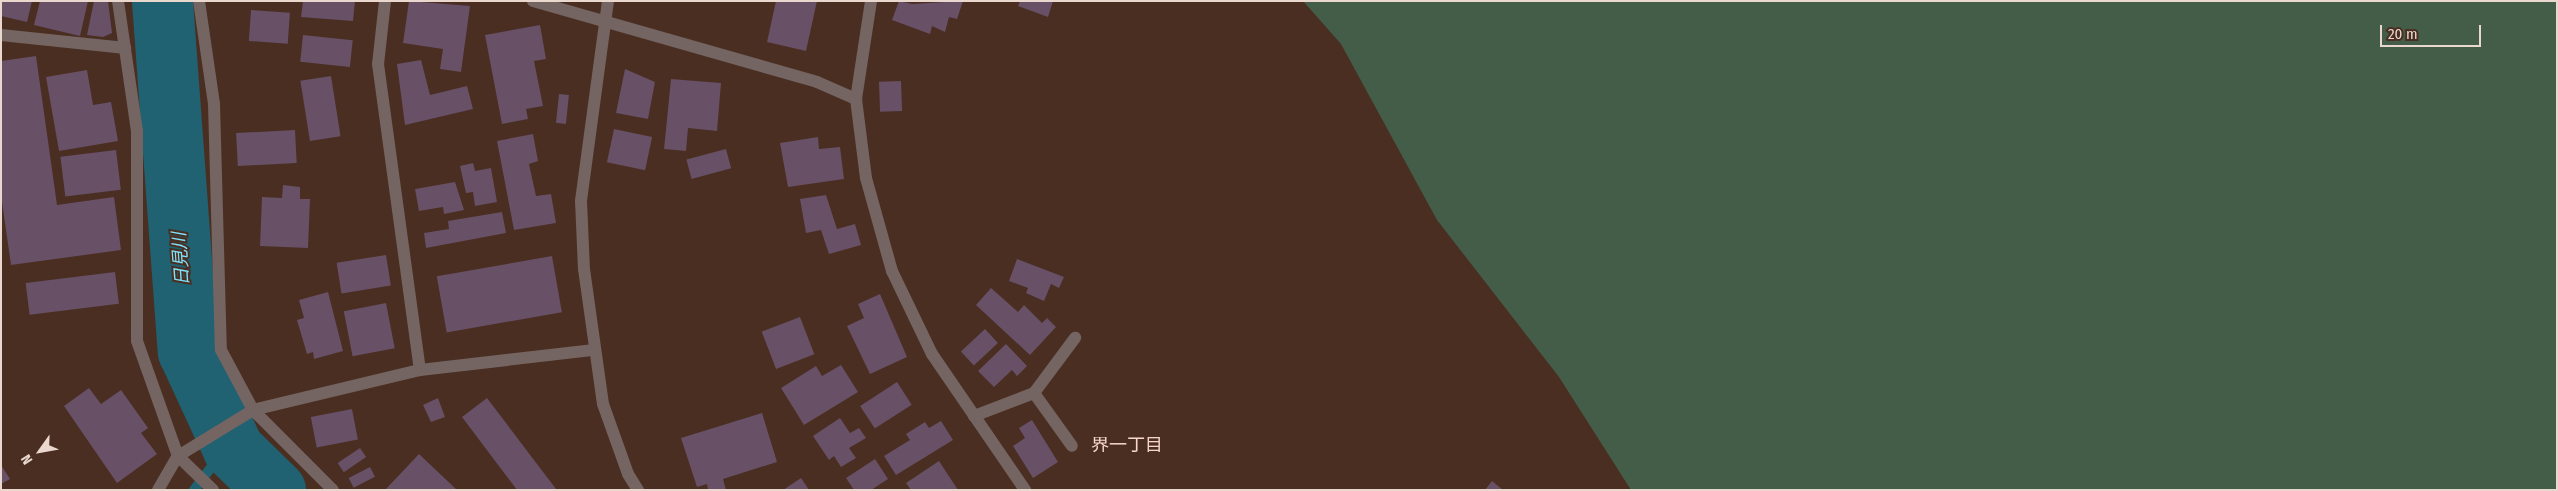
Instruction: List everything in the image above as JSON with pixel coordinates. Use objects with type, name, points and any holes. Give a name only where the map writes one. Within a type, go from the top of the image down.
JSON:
[{"type":"street","points":[[118,1],[137,131],[137,341],[182,459],[213,490]]},
{"type":"street","points":[[199,1],[214,104],[222,350],[254,410],[333,490]]},
{"type":"street","points":[[385,1],[378,64],[420,370]]},
{"type":"street","points":[[533,1],[603,24],[817,82],[856,99]]},
{"type":"street","points":[[608,1],[603,24],[581,201],[592,350],[603,404],[628,474],[638,490]]},
{"type":"street","points":[[871,1],[856,99],[866,178],[892,271],[932,354],[1025,490]]},
{"type":"street","points":[[1,35],[125,48]]},
{"type":"street","points":[[974,416],[1034,393],[1075,338]]},
{"type":"street","points":[[158,490],[182,459],[254,410],[420,370],[592,350]]},
{"type":"street","points":[[1034,393],[1072,446]]},
{"type":"green space","points":[[1303,1],[2557,1],[2557,490],[1631,490],[1559,377],[1437,220],[1341,44]]},
{"type":"building","points":[[1,1],[32,1],[27,22],[1,16]]},
{"type":"building","points":[[40,1],[88,1],[80,36],[34,25]]},
{"type":"building","points":[[94,1],[108,1],[112,33],[103,37],[87,35]]},
{"type":"building","points":[[303,1],[355,1],[353,21],[301,17]]},
{"type":"building","points":[[409,1],[470,6],[461,72],[440,69],[443,49],[403,43]]},
{"type":"building","points":[[776,1],[817,1],[806,51],[767,42]]},
{"type":"building","points":[[899,1],[912,4],[963,1],[957,19],[949,17],[945,32],[932,26],[930,34],[892,20]]},
{"type":"building","points":[[1020,1],[1053,1],[1048,17],[1018,6]]},
{"type":"building","points":[[251,10],[290,13],[288,44],[249,41]]},
{"type":"building","points":[[540,25],[546,59],[534,61],[543,106],[526,109],[528,119],[502,124],[485,35]]},
{"type":"building","points":[[303,35],[353,40],[350,67],[300,62]]},
{"type":"building","points":[[36,56],[57,205],[114,197],[121,250],[11,265],[1,195],[1,61]]},
{"type":"building","points":[[421,60],[430,95],[467,86],[473,109],[405,125],[397,64]]},
{"type":"building","points":[[625,69],[655,82],[648,119],[616,113]]},
{"type":"building","points":[[87,70],[93,105],[111,102],[118,141],[59,151],[46,77]]},
{"type":"building","points":[[331,76],[341,136],[310,141],[300,81]]},
{"type":"building","points":[[671,79],[721,83],[717,131],[688,128],[686,151],[664,149]]},
{"type":"building","points":[[901,81],[902,111],[880,112],[879,82]]},
{"type":"building","points":[[559,94],[569,95],[566,124],[556,123]]},
{"type":"building","points":[[614,129],[652,137],[645,170],[607,162]]},
{"type":"building","points":[[295,130],[297,163],[238,166],[236,133]]},
{"type":"building","points":[[533,134],[538,161],[529,164],[536,196],[551,194],[556,223],[514,230],[497,141]]},
{"type":"building","points":[[818,137],[819,149],[840,147],[844,179],[788,187],[780,143]]},
{"type":"building","points":[[726,149],[731,168],[692,179],[686,160]]},
{"type":"building","points":[[116,150],[121,190],[65,197],[60,157]]},
{"type":"building","points":[[473,163],[475,171],[491,168],[497,202],[475,206],[473,192],[466,193],[460,166]]},
{"type":"building","points":[[455,182],[464,210],[444,214],[443,207],[419,211],[415,189]]},
{"type":"building","points":[[283,185],[300,187],[300,199],[310,199],[308,248],[260,246],[262,197],[282,198]]},
{"type":"building","points":[[826,195],[837,229],[855,224],[861,245],[829,254],[821,230],[806,233],[800,199]]},
{"type":"building","points":[[502,212],[506,233],[426,248],[424,233],[449,229],[448,221]]},
{"type":"building","points":[[386,255],[391,286],[341,293],[337,263]]},
{"type":"building","points":[[552,256],[562,312],[447,332],[437,276]]},
{"type":"building","points":[[1017,259],[1064,277],[1059,288],[1051,284],[1044,301],[1026,293],[1028,288],[1009,281]]},
{"type":"building","points":[[115,272],[119,304],[30,315],[26,283]]},
{"type":"building","points":[[991,288],[1018,312],[1024,305],[1042,323],[1047,318],[1056,327],[1030,355],[976,305]]},
{"type":"building","points":[[328,292],[343,351],[314,359],[313,352],[307,354],[297,320],[304,318],[299,300]]},
{"type":"building","points":[[880,294],[907,357],[870,374],[847,326],[864,318],[858,304]]},
{"type":"building","points":[[386,303],[395,348],[353,356],[344,311]]},
{"type":"building","points":[[800,317],[814,354],[776,369],[762,332]]},
{"type":"building","points":[[985,329],[998,343],[974,365],[961,352]]},
{"type":"building","points":[[1006,344],[1027,366],[1017,376],[1012,370],[994,387],[978,371]]},
{"type":"building","points":[[841,365],[858,392],[804,425],[781,388],[816,366],[822,376]]},
{"type":"building","points":[[897,382],[912,405],[875,429],[860,406]]},
{"type":"building","points":[[89,388],[101,404],[121,390],[148,428],[141,433],[157,454],[117,483],[64,406]]},
{"type":"building","points":[[438,398],[445,417],[431,422],[423,405]]},
{"type":"building","points":[[487,398],[556,489],[517,490],[462,417]]},
{"type":"building","points":[[352,409],[358,439],[317,447],[311,417]]},
{"type":"building","points":[[762,413],[777,462],[723,479],[726,490],[708,490],[707,484],[697,487],[681,438]]},
{"type":"building","points":[[840,418],[850,433],[859,428],[866,438],[849,448],[856,458],[841,467],[834,456],[829,460],[813,436]]},
{"type":"building","points":[[1032,420],[1058,462],[1033,478],[1013,446],[1025,438],[1019,428]]},
{"type":"building","points":[[941,421],[953,440],[896,475],[884,456],[910,440],[906,434],[925,422],[929,428]]},
{"type":"building","points":[[360,448],[366,457],[344,472],[338,463]]},
{"type":"building","points":[[419,454],[457,490],[385,490]]},
{"type":"building","points":[[875,459],[888,479],[871,490],[854,490],[846,478]]},
{"type":"building","points":[[939,461],[958,490],[911,490],[906,483]]},
{"type":"building","points":[[1,465],[10,479],[1,484]]},
{"type":"building","points":[[370,467],[375,477],[354,488],[349,478]]},
{"type":"building","points":[[801,478],[809,490],[783,490]]},
{"type":"building","points":[[1492,481],[1503,490],[1485,490]]},
{"type":"waterway","name":"日見川","points":[[162,1],[188,351],[233,449],[275,490]]},
{"type":"waterway","points":[[194,490],[213,465],[233,449]]},
{"type":"district","name":"界一丁目","points":[[1127,445]]}]
